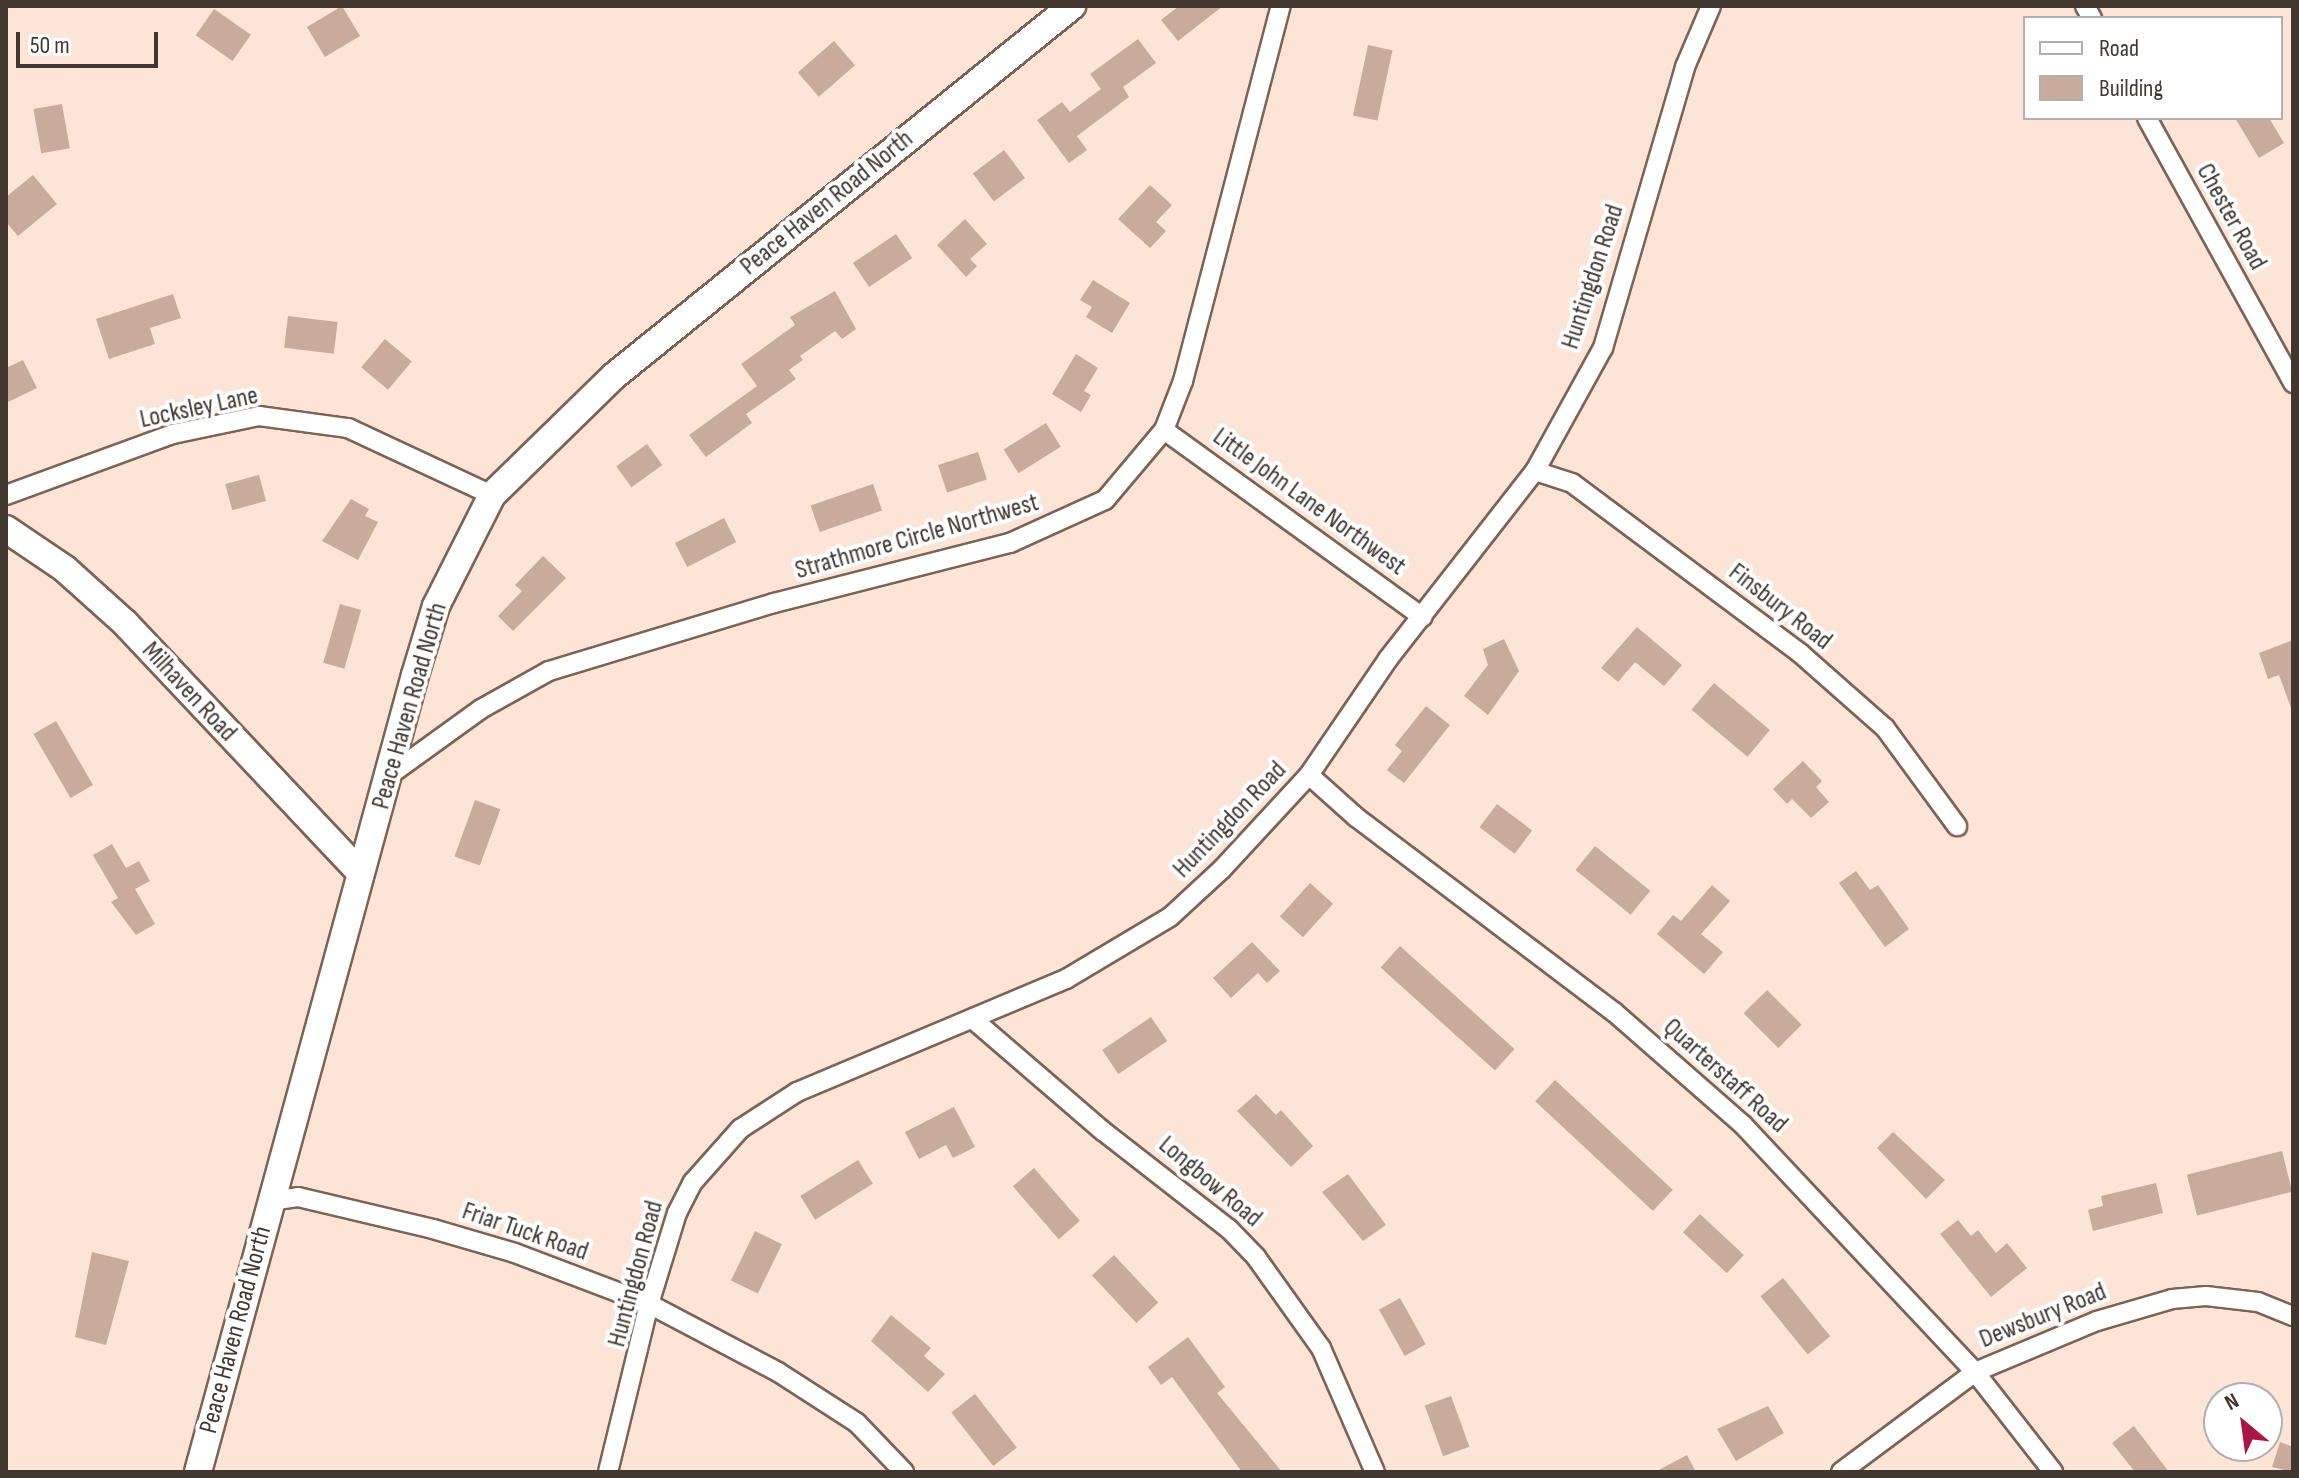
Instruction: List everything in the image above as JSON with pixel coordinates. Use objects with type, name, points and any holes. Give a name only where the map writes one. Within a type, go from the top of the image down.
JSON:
[{"type":"main road","name":"Peace Haven Road North","points":[[198,1472],[359,871],[391,774],[436,606],[492,495],[614,376],[1072,6]]},
{"type":"main road","name":"Milhaven Road","points":[[6,529],[65,569],[125,623],[359,871]]},
{"type":"street","name":"Strathmore Circle Northwest","points":[[391,774],[481,709],[549,671],[774,603],[1010,543],[1059,524],[1105,500],[1164,430],[1203,319],[1281,6]]},
{"type":"street","name":"Huntingdon Road","points":[[608,1472],[649,1304],[684,1197],[740,1129],[797,1092],[975,1021],[1066,979],[1170,917],[1309,775],[1422,617],[1535,471],[1603,348],[1685,67],[1711,6]]},
{"type":"street","name":"Chester Road","points":[[2148,120],[2293,383]]},
{"type":"street","name":"Locksley Lane","points":[[6,495],[173,434],[259,416],[348,428],[492,495]]},
{"type":"street","name":"Little John Lane Northwest","points":[[1164,430],[1422,617]]},
{"type":"street","name":"Finsbury Road","points":[[1535,471],[1572,483],[1801,654],[1885,728],[1957,826]]},
{"type":"street","name":"Quarterstaff Road","points":[[1309,775],[1356,817],[1614,1012],[1743,1125],[1975,1372],[2053,1472]]},
{"type":"street","name":"Longbow Road","points":[[975,1021],[1103,1131],[1229,1229],[1256,1257],[1321,1348],[1375,1472]]},
{"type":"street","name":"Friar Tuck Road","points":[[270,1201],[298,1197],[433,1229],[515,1253],[649,1304],[778,1372],[857,1423],[904,1472]]},
{"type":"street","name":"Dewsbury Road","points":[[1841,1472],[1975,1372],[2097,1321],[2172,1299],[2233,1297],[2293,1316]]},
{"type":"building","points":[[342,6],[360,36],[325,57],[307,27]]},
{"type":"building","points":[[1179,6],[1223,6],[1178,41],[1161,20]]},
{"type":"building","points":[[214,9],[251,35],[233,61],[196,35]]},
{"type":"building","points":[[1138,39],[1156,63],[1123,87],[1129,97],[1077,136],[1087,150],[1069,163],[1037,120],[1062,102],[1070,112],[1101,89],[1090,74]]},
{"type":"building","points":[[834,41],[855,65],[819,97],[798,72]]},
{"type":"building","points":[[1368,45],[1392,50],[1377,121],[1353,115]]},
{"type":"building","points":[[62,104],[70,148],[41,153],[33,109]]},
{"type":"building","points":[[2236,120],[2270,120],[2284,143],[2259,158]]},
{"type":"building","points":[[1004,150],[1025,178],[994,201],[973,173]]},
{"type":"building","points":[[33,175],[57,204],[18,236],[6,222],[6,197]]},
{"type":"building","points":[[1150,185],[1172,205],[1156,222],[1166,231],[1150,248],[1118,219]]},
{"type":"building","points":[[965,219],[987,244],[970,259],[977,266],[966,277],[937,245]]},
{"type":"building","points":[[896,234],[912,258],[869,287],[853,263]]},
{"type":"building","points":[[1093,280],[1130,303],[1112,333],[1086,317],[1092,307],[1080,300]]},
{"type":"building","points":[[835,291],[856,329],[842,339],[835,331],[800,356],[803,360],[789,370],[796,379],[746,414],[752,423],[706,457],[689,435],[757,386],[741,364],[795,325],[790,317]]},
{"type":"building","points":[[173,294],[181,318],[150,328],[155,344],[109,359],[96,319]]},
{"type":"building","points":[[288,316],[338,322],[334,354],[284,348]]},
{"type":"building","points":[[385,339],[412,361],[388,390],[361,367]]},
{"type":"building","points":[[1076,354],[1098,368],[1084,391],[1091,395],[1081,412],[1052,394]]},
{"type":"building","points":[[23,360],[37,388],[6,403],[6,368]]},
{"type":"building","points":[[1046,423],[1061,447],[1018,473],[1004,449]]},
{"type":"building","points":[[647,444],[662,465],[632,487],[616,466]]},
{"type":"building","points":[[978,452],[987,480],[947,493],[938,465]]},
{"type":"building","points":[[259,475],[266,501],[232,510],[225,484]]},
{"type":"building","points":[[873,484],[882,510],[820,532],[811,505]]},
{"type":"building","points":[[351,499],[369,509],[365,516],[378,522],[358,560],[322,541]]},
{"type":"building","points":[[724,518],[736,542],[687,567],[675,543]]},
{"type":"building","points":[[543,556],[566,578],[513,631],[498,616],[522,591],[515,585]]},
{"type":"building","points":[[340,604],[361,610],[344,669],[323,663]]},
{"type":"building","points":[[1637,627],[1682,665],[1664,686],[1635,662],[1618,682],[1601,668]]},
{"type":"building","points":[[1504,639],[1519,671],[1488,715],[1464,696],[1488,665],[1483,649]]},
{"type":"building","points":[[2293,640],[2291,708],[2279,675],[2268,679],[2259,653]]},
{"type":"building","points":[[1714,683],[1770,730],[1747,757],[1692,710]]},
{"type":"building","points":[[1426,706],[1450,725],[1404,783],[1387,770],[1402,751],[1395,745]]},
{"type":"building","points":[[56,721],[93,785],[70,798],[33,734]]},
{"type":"building","points":[[1803,761],[1822,781],[1816,787],[1829,802],[1811,818],[1792,799],[1787,804],[1773,789]]},
{"type":"building","points":[[475,800],[500,809],[480,866],[454,856]]},
{"type":"building","points":[[1497,804],[1532,830],[1515,854],[1480,827]]},
{"type":"building","points":[[112,844],[126,868],[139,861],[150,881],[135,889],[155,924],[136,935],[111,902],[118,898],[93,855]]},
{"type":"building","points":[[1595,846],[1650,891],[1631,915],[1575,870]]},
{"type":"building","points":[[1856,871],[1870,890],[1878,885],[1909,929],[1885,947],[1839,883]]},
{"type":"building","points":[[1310,883],[1333,904],[1303,937],[1280,916]]},
{"type":"building","points":[[1712,885],[1730,901],[1701,934],[1723,952],[1704,974],[1657,934],[1673,915],[1681,921]]},
{"type":"building","points":[[1252,942],[1280,971],[1267,983],[1258,973],[1231,998],[1213,978]]},
{"type":"building","points":[[1400,946],[1514,1049],[1495,1071],[1381,968]]},
{"type":"building","points":[[1767,990],[1802,1025],[1778,1048],[1744,1013]]},
{"type":"building","points":[[1151,1017],[1167,1041],[1118,1074],[1102,1050]]},
{"type":"building","points":[[1555,1080],[1673,1190],[1653,1211],[1535,1101]]},
{"type":"building","points":[[1256,1094],[1276,1115],[1281,1110],[1313,1146],[1291,1167],[1237,1111]]},
{"type":"building","points":[[954,1107],[975,1147],[953,1158],[946,1145],[919,1159],[905,1132]]},
{"type":"building","points":[[1893,1132],[1945,1180],[1926,1199],[1877,1148]]},
{"type":"building","points":[[2282,1151],[2292,1192],[2197,1215],[2187,1175]]},
{"type":"building","points":[[858,1160],[873,1184],[815,1220],[800,1196]]},
{"type":"building","points":[[1034,1168],[1080,1221],[1059,1239],[1013,1186]]},
{"type":"building","points":[[1348,1174],[1386,1225],[1363,1241],[1322,1192]]},
{"type":"building","points":[[2156,1183],[2163,1213],[2093,1231],[2088,1210],[2103,1206],[2101,1196]]},
{"type":"building","points":[[1700,1214],[1744,1255],[1727,1273],[1683,1232]]},
{"type":"building","points":[[1958,1220],[1971,1236],[1978,1230],[1996,1253],[2007,1243],[2027,1268],[1991,1297],[1940,1234]]},
{"type":"building","points":[[755,1231],[782,1244],[758,1294],[731,1280]]},
{"type":"building","points":[[92,1252],[129,1261],[106,1345],[75,1337]]},
{"type":"building","points":[[1114,1255],[1158,1303],[1136,1323],[1092,1275]]},
{"type":"building","points":[[1783,1278],[1830,1336],[1808,1355],[1760,1296]]},
{"type":"building","points":[[1400,1298],[1426,1344],[1405,1356],[1379,1310]]},
{"type":"building","points":[[891,1315],[931,1348],[924,1356],[945,1374],[928,1392],[871,1341]]},
{"type":"building","points":[[1188,1337],[1225,1387],[1217,1393],[1282,1472],[1242,1472],[1172,1377],[1161,1385],[1148,1367]]},
{"type":"building","points":[[975,1394],[1017,1448],[993,1466],[951,1412]]},
{"type":"building","points":[[1451,1396],[1469,1447],[1443,1456],[1425,1406]]},
{"type":"building","points":[[1768,1406],[1784,1433],[1736,1461],[1717,1429]]},
{"type":"building","points":[[2134,1426],[2169,1472],[2135,1472],[2112,1443]]},
{"type":"building","points":[[2283,1443],[2293,1447],[2293,1472],[2272,1467],[2274,1462],[2283,1462]]},
{"type":"building","points":[[1687,1455],[1696,1472],[1655,1472]]}]
